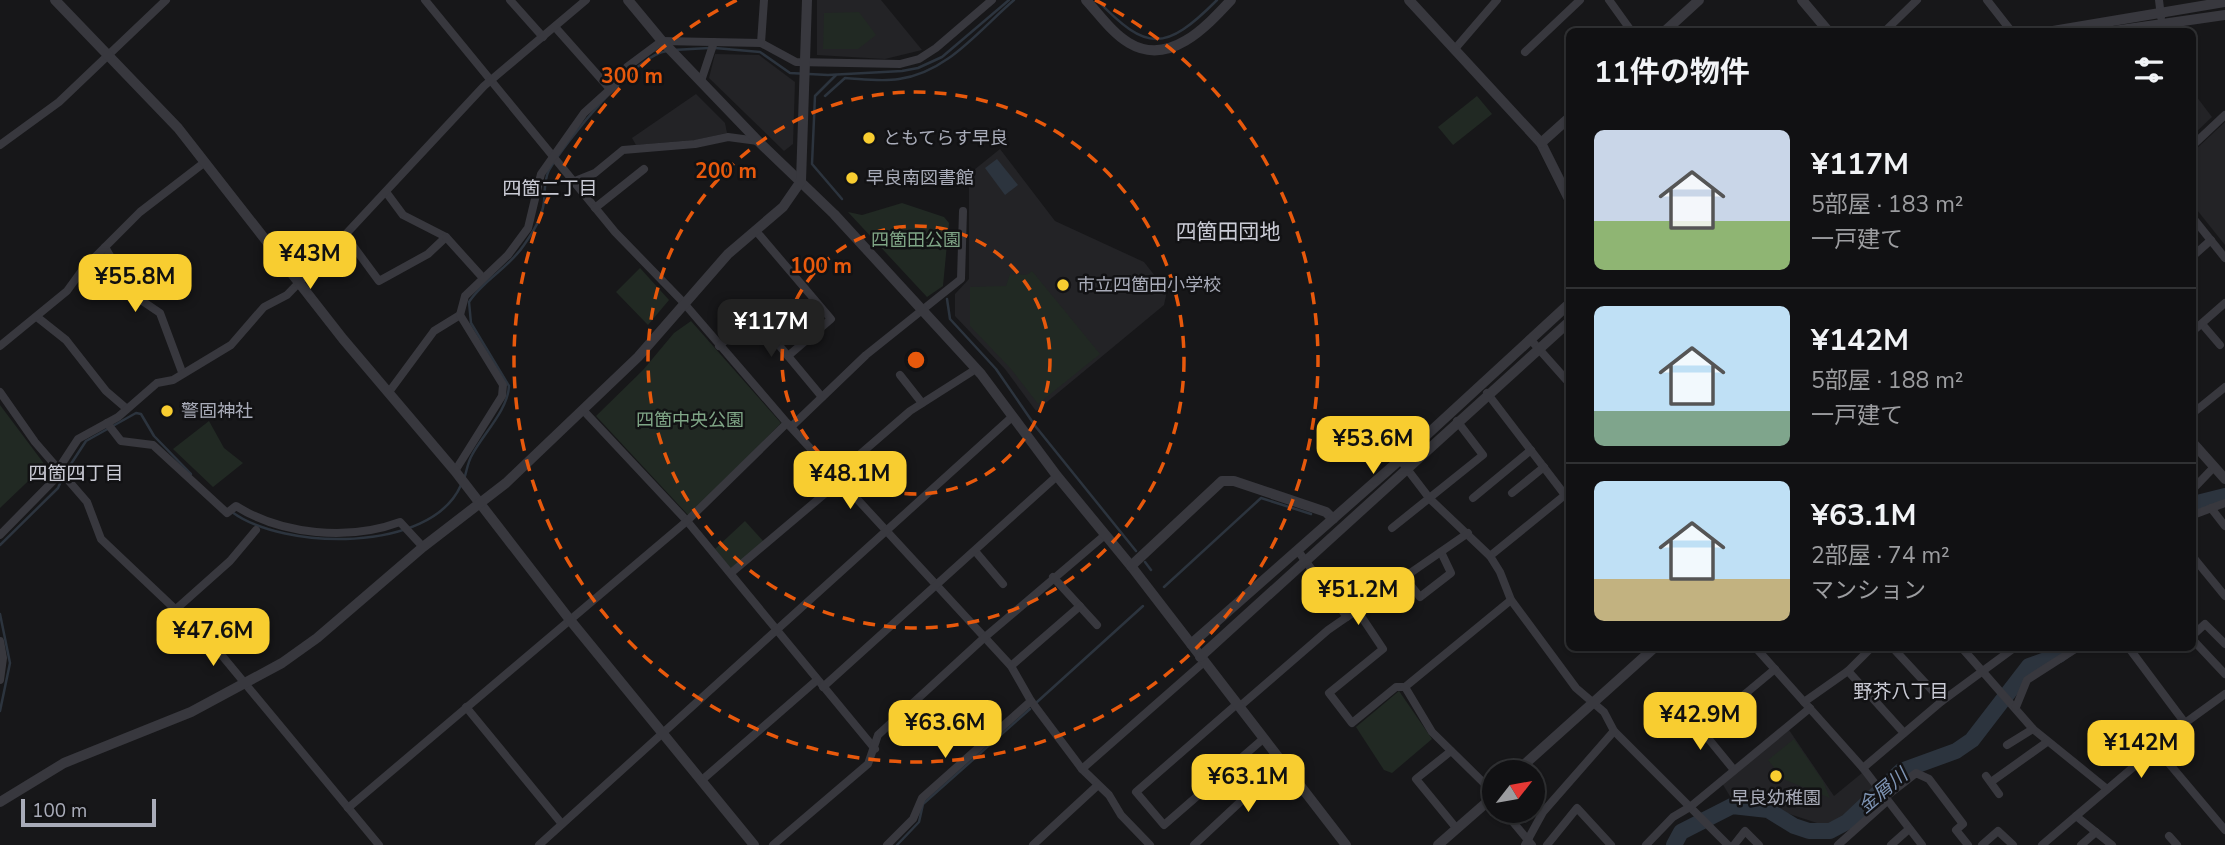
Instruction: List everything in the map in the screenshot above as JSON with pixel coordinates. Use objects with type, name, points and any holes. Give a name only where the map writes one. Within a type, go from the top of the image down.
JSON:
[{"type":"street","points":[[55,0],[110,54],[205,162],[299,282],[457,474],[478,505],[570,620],[754,845]]},
{"type":"street","points":[[0,145],[59,102],[166,0]]},
{"type":"street","points":[[425,0],[614,232],[684,302],[789,425],[1011,666],[1031,701],[1082,769],[1150,845]]},
{"type":"street","points":[[510,0],[543,37]]},
{"type":"street","points":[[0,535],[63,473],[78,439],[127,409],[157,383],[173,380],[182,372],[231,345],[264,307],[287,295],[490,81],[586,0]]},
{"type":"street","points":[[628,0],[675,54],[758,141],[801,181],[976,369],[1056,476],[1131,566],[1346,845]]},
{"type":"street","points":[[761,43],[764,0]]},
{"type":"street","points":[[0,803],[64,763],[191,712],[245,685],[317,638],[423,547],[478,505],[638,357],[728,254],[783,206],[801,181],[807,0]]},
{"type":"street","points":[[389,392],[434,331],[460,315],[465,296],[508,255],[528,228],[541,174],[584,113],[610,89],[627,67],[664,42],[713,46],[761,43],[806,66],[879,66],[919,59],[992,0]]},
{"type":"street","points":[[1086,0],[1129,43],[1144,49],[1159,50],[1174,48],[1188,40],[1231,0]]},
{"type":"street","points":[[1409,0],[1541,143],[1566,193]]},
{"type":"street","points":[[1454,50],[1497,0]]},
{"type":"street","points":[[1525,52],[1580,0]]},
{"type":"street","points":[[1609,0],[1629,28]]},
{"type":"street","points":[[1668,28],[1699,0]]},
{"type":"street","points":[[1802,0],[1826,28]]},
{"type":"street","points":[[1987,0],[2009,28]]},
{"type":"street","points":[[2159,0],[2162,18]]},
{"type":"street","points":[[1888,28],[1916,1]]},
{"type":"street","points":[[2123,28],[2225,2]]},
{"type":"street","points":[[2080,28],[2162,18],[2225,15]]},
{"type":"street","points":[[555,27],[610,89]]},
{"type":"street","points":[[701,81],[713,46]]},
{"type":"street","points":[[2196,142],[2225,115]]},
{"type":"street","points":[[1541,143],[1566,121]]},
{"type":"street","points":[[575,181],[595,173],[623,150],[695,144],[728,137],[758,141]]},
{"type":"street","points":[[0,346],[67,291],[83,269],[140,212],[205,162]]},
{"type":"street","points":[[596,208],[643,169]]},
{"type":"street","points":[[386,192],[403,215],[446,237],[483,278]]},
{"type":"street","points":[[348,808],[688,521],[866,355],[961,279],[963,211]]},
{"type":"street","points":[[2196,222],[2225,258]]},
{"type":"street","points":[[756,231],[831,319],[788,356]]},
{"type":"street","points":[[345,235],[379,281],[428,254],[446,237]]},
{"type":"street","points":[[2196,253],[2211,240]]},
{"type":"street","points":[[105,247],[132,294],[160,313],[182,372]]},
{"type":"street","points":[[2196,329],[2225,303]]},
{"type":"street","points":[[1191,644],[1301,556],[1402,464],[1566,307]]},
{"type":"street","points":[[457,474],[502,396],[503,385],[460,315]]},
{"type":"street","points":[[719,346],[754,315],[822,397]]},
{"type":"street","points":[[37,317],[66,340],[106,391],[127,409]]},
{"type":"street","points":[[1082,769],[1202,659],[1333,519],[1457,421],[1566,324]]},
{"type":"street","points":[[2202,324],[2220,345]]},
{"type":"street","points":[[1530,339],[1566,380]]},
{"type":"street","points":[[731,573],[922,403],[976,369]]},
{"type":"street","points":[[900,374],[922,403]]},
{"type":"street","points":[[2196,411],[2225,387]]},
{"type":"street","points":[[0,392],[87,502],[101,539],[214,646],[379,845]]},
{"type":"street","points":[[1488,393],[1566,492]]},
{"type":"street","points":[[583,410],[688,521],[875,749]]},
{"type":"street","points":[[539,845],[1012,417]]},
{"type":"street","points":[[1392,528],[1483,454],[1457,421]]},
{"type":"street","points":[[107,423],[121,441],[153,445],[227,513],[236,506],[251,515],[289,528],[317,531],[377,531],[400,522],[423,547]]},
{"type":"street","points":[[2196,446],[2225,479]]},
{"type":"street","points":[[1473,498],[1531,450]]},
{"type":"street","points":[[1402,464],[1430,499],[1490,556],[1500,572],[1510,600],[1576,688],[1604,712],[1615,731],[1728,845]]},
{"type":"street","points":[[1512,493],[1544,467]]},
{"type":"street","points":[[2196,486],[2214,467]]},
{"type":"street","points":[[702,780],[938,584],[1056,476]]},
{"type":"street","points":[[1131,566],[1222,481],[1234,481],[1326,512],[1333,519]]},
{"type":"street","points":[[1490,556],[1566,494]]},
{"type":"street","points":[[2196,514],[2225,503]]},
{"type":"street","points":[[2211,508],[2225,526]]},
{"type":"street","points":[[175,610],[230,561],[256,530]]},
{"type":"street","points":[[1263,739],[1164,825],[1136,792],[1346,617],[1468,533]]},
{"type":"street","points":[[773,845],[868,764],[878,735],[1053,577],[1105,535]]},
{"type":"street","points":[[975,551],[1003,584]]},
{"type":"street","points":[[1404,577],[1420,597],[1451,573],[1441,552]]},
{"type":"street","points":[[1301,556],[1346,617]]},
{"type":"street","points":[[2196,561],[2225,596]]},
{"type":"street","points":[[1053,577],[1097,625]]},
{"type":"street","points":[[1357,610],[1383,649],[1329,693],[1352,723],[1396,687],[1405,687],[1510,600]]},
{"type":"street","points":[[1011,666],[1080,606]]},
{"type":"street","points":[[2196,634],[2206,624],[2225,644]]},
{"type":"street","points":[[2196,640],[2225,674]]},
{"type":"street","points":[[0,641],[3,658],[0,680]]},
{"type":"street","points":[[1531,760],[1651,651]]},
{"type":"street","points":[[1759,651],[1863,768],[1922,845]]},
{"type":"street","points":[[1859,651],[1863,656]]},
{"type":"street","points":[[1646,845],[1673,817],[1690,807],[1734,770],[1868,651]]},
{"type":"street","points":[[1896,651],[1942,701]]},
{"type":"street","points":[[1965,651],[2033,729],[2107,789]]},
{"type":"street","points":[[1863,768],[1942,701],[2010,651]]},
{"type":"street","points":[[2014,705],[2027,680],[2072,651]]},
{"type":"street","points":[[2131,651],[2185,723]]},
{"type":"street","points":[[1727,709],[1775,669]]},
{"type":"street","points":[[1848,671],[1904,733]]},
{"type":"street","points":[[1405,687],[1432,732],[1482,783]]},
{"type":"street","points":[[2042,845],[2185,723],[2225,694]]},
{"type":"street","points":[[887,845],[913,819],[922,798],[1031,701]]},
{"type":"street","points":[[466,707],[562,824]]},
{"type":"street","points":[[1689,715],[1734,770]]},
{"type":"street","points":[[2007,745],[2033,729]]},
{"type":"street","points":[[1513,823],[1528,843],[1543,812],[1615,731]]},
{"type":"street","points":[[1999,794],[1988,779],[2048,742]]},
{"type":"street","points":[[2156,748],[2225,830]]},
{"type":"street","points":[[1451,751],[1416,779],[1457,829]]},
{"type":"street","points":[[1194,845],[1282,763]]},
{"type":"street","points":[[1838,845],[1884,798],[1916,773],[1929,779],[1963,824],[1956,830],[1968,845]]},
{"type":"street","points":[[1033,845],[1098,785]]},
{"type":"street","points":[[1438,845],[1482,807]]},
{"type":"street","points":[[1547,845],[1577,808],[1611,845]]},
{"type":"street","points":[[2076,816],[2112,845]]},
{"type":"street","points":[[1891,845],[1909,829]]},
{"type":"street","points":[[1734,845],[1745,831],[1759,845]]},
{"type":"street","points":[[1982,845],[1998,831],[2013,845]]},
{"type":"street","points":[[2081,845],[2096,832]]},
{"type":"street","points":[[2169,836],[2177,845]]},
{"type":"shaded area","points":[[817,0],[881,0],[922,50],[885,59],[817,55]]},
{"type":"shaded area","points":[[715,54],[759,55],[795,82],[793,144],[784,151],[709,78]]},
{"type":"shaded area","points":[[696,94],[725,123],[727,133],[695,140],[636,145],[632,138]]},
{"type":"shaded area","points":[[2196,96],[2212,117],[2196,132]]},
{"type":"shaded area","points":[[2225,122],[2225,245],[2196,209],[2196,149]]},
{"type":"shaded area","name":"市立四箇田小学校","points":[[1000,149],[1055,221],[1144,262],[1167,291],[1164,305],[1036,411],[1005,369],[955,316],[955,294],[969,279],[969,174]]},
{"type":"shaded area","points":[[997,159],[1018,185],[1005,195],[985,168]]},
{"type":"shaded area","name":"早良幼稚園","points":[[1789,730],[1834,796],[1862,773],[1874,788],[1843,818],[1829,824],[1817,823],[1741,798],[1731,798],[1722,783]]},
{"type":"green space","points":[[859,12],[876,35],[858,49],[823,49],[824,13]]},
{"type":"green space","points":[[1477,96],[1492,114],[1453,145],[1438,127]]},
{"type":"green space","name":"四箇田公園","points":[[902,203],[944,217],[949,223],[943,286],[927,297],[848,212],[862,215]]},
{"type":"green space","points":[[640,268],[669,300],[648,325],[616,292]]},
{"type":"green space","points":[[1032,271],[1100,354],[1038,404],[1011,369],[970,326],[970,287],[1006,286],[1010,274],[1027,275]]},
{"type":"green space","name":"四箇中央公園","points":[[691,321],[781,423],[689,516],[596,416],[643,370],[674,333]]},
{"type":"green space","points":[[0,405],[45,465],[0,508]]},
{"type":"green space","points":[[209,421],[224,448],[243,463],[213,487],[173,449]]},
{"type":"green space","points":[[745,521],[764,542],[733,571],[715,549]]},
{"type":"green space","points":[[1399,691],[1432,739],[1392,773],[1384,770],[1356,727]]},
{"type":"green space","points":[[1794,739],[1823,781],[1830,798],[1783,779],[1768,760]]},
{"type":"waterway","points":[[715,48],[760,52],[790,73],[828,75],[902,71],[918,68],[942,57],[1009,0]]},
{"type":"waterway","points":[[825,96],[845,78],[892,80],[916,75],[932,68],[962,48],[1014,0]]},
{"type":"waterway","points":[[1097,0],[1130,29],[1143,37],[1156,39],[1169,37],[1183,29],[1217,0]]},
{"type":"waterway","points":[[673,50],[709,48]]},
{"type":"waterway","points":[[465,476],[472,455],[504,404],[509,386],[471,323],[469,302],[481,287],[518,253],[531,235],[543,208],[547,174],[570,140],[602,101],[637,67],[653,56],[667,51]]},
{"type":"waterway","points":[[836,75],[815,96],[812,164],[842,199]]},
{"type":"waterway","points":[[947,299],[950,319],[996,369],[1036,427],[1136,551]]},
{"type":"waterway","points":[[65,473],[86,441],[136,413],[141,414],[154,436],[191,474]]},
{"type":"waterway","points":[[0,545],[58,488],[62,479]]},
{"type":"waterway","points":[[232,512],[255,525],[285,534],[354,539],[389,534],[420,524],[445,508],[461,485]]},
{"type":"waterway","name":"金屑川","points":[[2196,503],[2225,496]]},
{"type":"waterway","points":[[1164,587],[1261,498],[1311,514]]},
{"type":"waterway","points":[[1145,562],[1151,570]]},
{"type":"waterway","points":[[1037,702],[1143,606]]},
{"type":"waterway","points":[[0,614],[10,663],[0,711]]},
{"type":"waterway","name":"金屑川","points":[[1674,845],[1681,832],[1732,806],[1768,810],[1794,826],[1809,831],[1830,831],[1847,822],[1901,771],[1956,751],[1972,740],[2029,666],[2064,651]]},
{"type":"waterway","points":[[897,845],[919,822],[923,804],[1030,709]]},
{"type":"place","name":"ともてらす早良","points":[[869,138]]},
{"type":"place","name":"早良南図書館","points":[[852,178]]},
{"type":"place","name":"市立四箇田小学校","points":[[1063,285]]},
{"type":"place","name":"警固神社","points":[[167,411]]},
{"type":"place","name":"早良幼稚園","points":[[1776,776]]},
{"type":"district","name":"四箇二丁目","points":[[550,189]]},
{"type":"district","name":"四箇田団地","points":[[1228,232]]},
{"type":"district","name":"四箇四丁目","points":[[76,474]]},
{"type":"district","name":"野芥八丁目","points":[[1901,692]]}]
